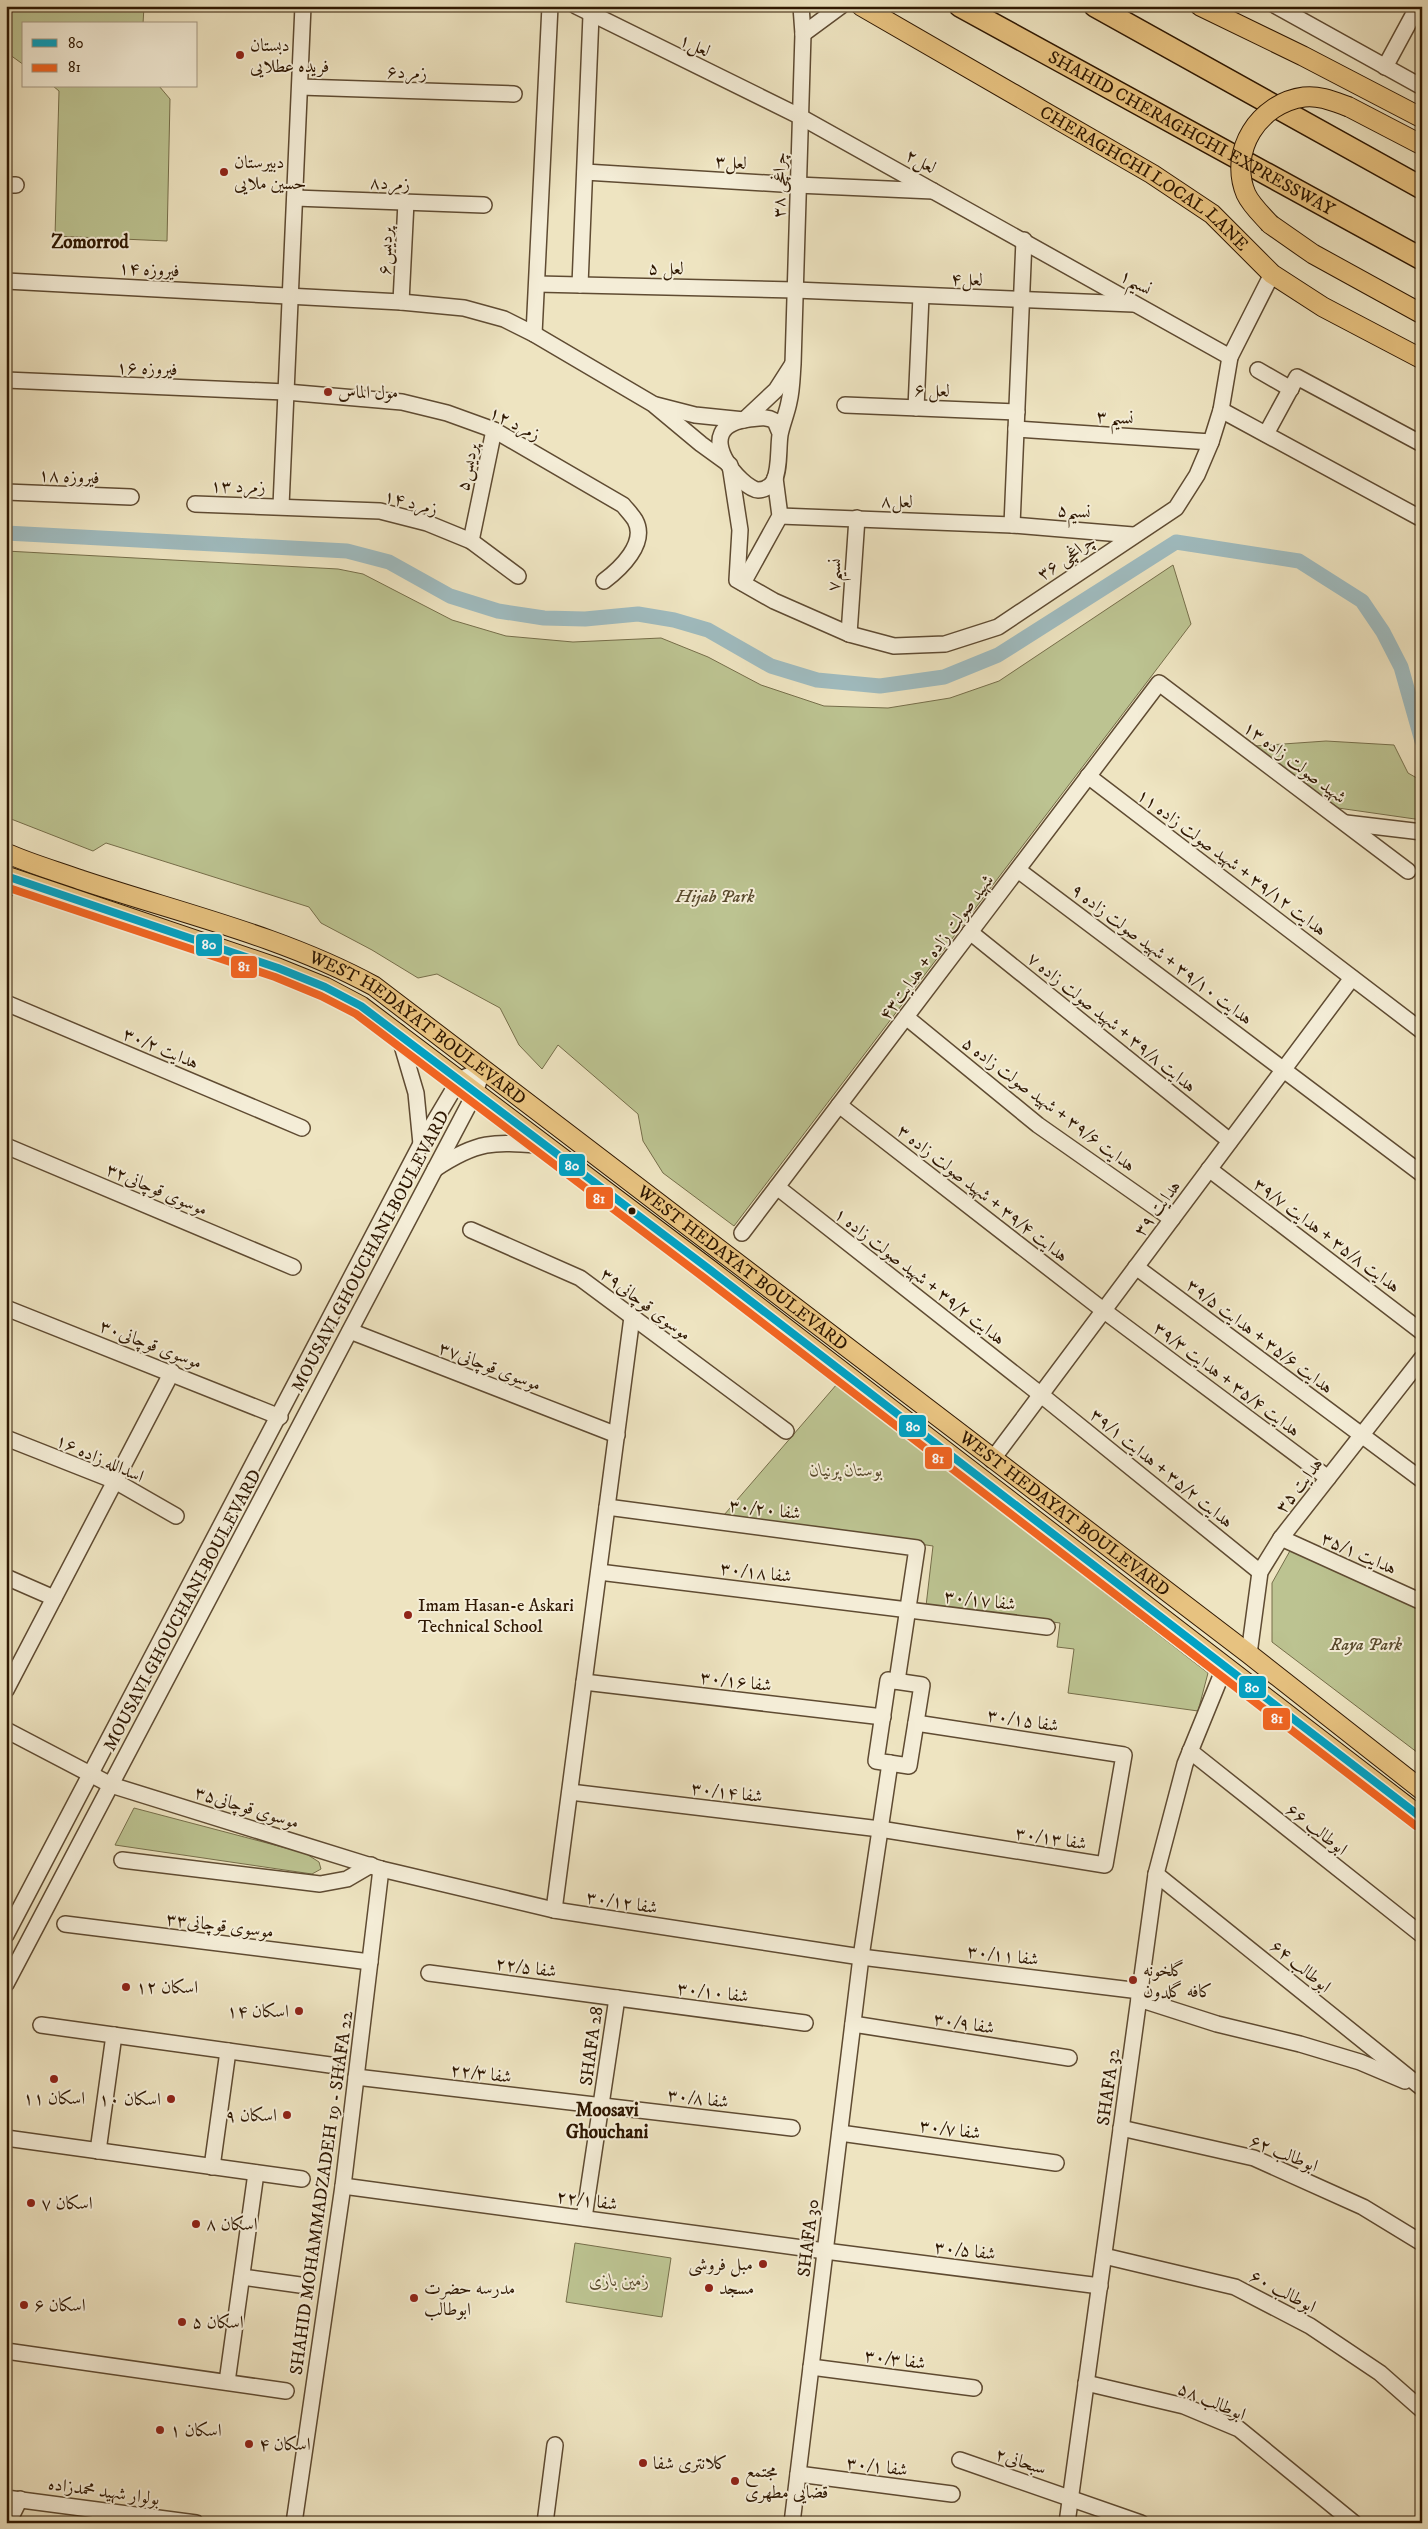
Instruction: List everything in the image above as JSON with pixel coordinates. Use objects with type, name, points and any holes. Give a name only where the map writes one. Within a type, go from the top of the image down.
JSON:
[{"type":"highway","name":"SHAHID CHERAGHCHI EXPRESSWAY","points":[[960,6],[1422,259]]},
{"type":"highway","points":[[1095,6],[1422,188]]},
{"type":"main road","name":"CHERAGHCHI LOCAL LANE","points":[[861,6],[1152,174],[1212,214],[1272,274],[1323,307],[1422,359]]},
{"type":"main road","points":[[1200,6],[1303,56],[1422,118]]},
{"type":"main road","points":[[1422,145],[1349,106],[1323,98],[1305,97],[1291,100],[1262,117],[1249,132],[1241,158],[1246,194],[1270,224],[1313,254],[1422,314]]},
{"type":"main road","name":"WEST HEDAYAT BOULEVARD","points":[[6,853],[129,896],[287,946],[337,966],[374,986],[992,1460],[1249,1654],[1422,1790]]},
{"type":"main road","name":"WEST HEDAYAT BOULEVARD","points":[[8,882],[278,968],[325,987],[361,1006],[547,1146],[1422,1818]]},
{"type":"main road","points":[[846,1375],[859,1358]]},
{"type":"main road","points":[[1384,1789],[1398,1771]]},
{"type":"street","points":[[281,506],[304,6]]},
{"type":"street","points":[[534,334],[550,6]]},
{"type":"street","name":"لعل۱","points":[[576,6],[799,116]]},
{"type":"street","name":"چراغچی ۳۸","points":[[780,433],[789,402],[793,364],[799,116],[803,34],[801,6]]},
{"type":"street","points":[[803,34],[840,6]]},
{"type":"street","points":[[1276,6],[1422,87]]},
{"type":"street","points":[[1385,67],[1418,6]]},
{"type":"street","points":[[580,285],[591,15]]},
{"type":"street","name":"زمرد۶","points":[[300,87],[514,94]]},
{"type":"street","name":"لعل۲","points":[[799,116],[1024,240]]},
{"type":"street","name":"لعل۳","points":[[585,172],[797,185],[936,191]]},
{"type":"street","name":"زمرد۸","points":[[295,198],[484,205]]},
{"type":"street","name":"پردیس۶","points":[[401,302],[406,202]]},
{"type":"street","points":[[1012,525],[1024,240]]},
{"type":"street","name":"نسیم۱","points":[[1024,240],[1230,357]]},
{"type":"street","name":"چراغچی ۳۶","points":[[740,581],[774,602],[849,634],[894,646],[945,644],[998,627],[1132,534],[1176,508],[1197,475],[1211,442],[1221,410],[1230,357],[1272,274]]},
{"type":"street","name":"فیروزه ۱۴","points":[[6,281],[290,295],[464,308],[504,319],[534,334],[653,404]]},
{"type":"street","name":"لعل ۵","points":[[536,284],[795,290]]},
{"type":"street","name":"لعل۴","points":[[795,290],[1137,304]]},
{"type":"street","points":[[916,408],[921,296]]},
{"type":"street","points":[[775,478],[773,483],[764,489],[752,489],[747,486],[720,449],[720,435],[730,424],[744,420],[776,390],[793,364]]},
{"type":"street","points":[[1258,370],[1291,389]]},
{"type":"street","points":[[1266,434],[1297,378],[1422,444]]},
{"type":"street","name":"فیروزه ۱۶","points":[[6,380],[286,392]]},
{"type":"street","name":"زمرد ۱۲","points":[[286,392],[402,402],[447,413],[494,430],[622,505],[636,521],[638,539],[622,567],[604,581]]},
{"type":"street","points":[[653,404],[695,415],[744,420],[771,419],[778,425],[780,433],[775,478],[780,516],[740,581]]},
{"type":"street","points":[[653,404],[701,444],[730,465],[740,530],[740,581]]},
{"type":"street","name":"لعل ۶","points":[[845,405],[1017,412]]},
{"type":"street","points":[[1221,410],[1422,519]]},
{"type":"street","name":"نسیم ۳","points":[[1016,429],[1211,442]]},
{"type":"street","name":"پردیس۵","points":[[471,541],[494,430]]},
{"type":"street","name":"فیروزه ۱۸","points":[[6,492],[131,497]]},
{"type":"street","name":"زمرد ۱۳","points":[[195,504],[281,506]]},
{"type":"street","name":"زمرد ۱۴","points":[[281,506],[380,511],[426,523],[471,541],[518,576]]},
{"type":"street","name":"لعل۸","points":[[780,516],[1012,525]]},
{"type":"street","name":"نسیم۷","points":[[849,634],[857,518]]},
{"type":"street","name":"نسیم۵","points":[[1012,525],[1132,534]]},
{"type":"street","name":"شهید صولت زاده + هدایت۴۳","points":[[742,1234],[1159,682]]},
{"type":"street","name":"شهید صولت زاده ۱۳","points":[[1159,682],[1408,871]]},
{"type":"street","name":"هدایت ۳۹/۱۲ + شهید صولت زاده ۱۱","points":[[1088,776],[1422,1031]]},
{"type":"street","points":[[1344,823],[1422,832]]},
{"type":"street","name":"هدایت ۳۹/۱۰ + شهید صولت زاده ۹","points":[[1018,870],[1422,1174]]},
{"type":"street","name":"هدایت ۳۹/۸ + شهید صولت زاده ۷","points":[[970,932],[1230,1141]]},
{"type":"street","name":"هدایت ۳۹","points":[[992,1460],[1352,978]]},
{"type":"street","name":"هدایت ۳۰/۲","points":[[6,1003],[302,1128]]},
{"type":"street","name":"هدایت ۳۹/۶ + شهید صولت زاده ۵","points":[[906,1017],[1038,1125],[1172,1219]]},
{"type":"street","points":[[398,1032],[416,1093],[421,1144]]},
{"type":"street","points":[[459,1080],[483,1069]]},
{"type":"street","name":"MOUSAVI GHOUCHANI BOULEVARD","points":[[6,1984],[475,1093],[483,1069]]},
{"type":"street","name":"MOUSAVI GHOUCHANI BOULEVARD","points":[[6,1935],[280,1416],[421,1144],[459,1080]]},
{"type":"street","name":"هدایت ۳۹/۴ + شهید صولت زاده ۳","points":[[839,1105],[1103,1310]]},
{"type":"street","points":[[434,1170],[459,1153],[483,1144],[508,1143],[547,1146]]},
{"type":"street","name":"موسوی قوچانی۳۲","points":[[6,1146],[293,1267]]},
{"type":"street","name":"هدایت ۳۵/۸ + هدایت ۳۹/۷","points":[[1209,1169],[1422,1332]]},
{"type":"street","name":"هدایت ۳۹/۲ + شهید صولت زاده ۱","points":[[776,1188],[1040,1394]]},
{"type":"street","name":"موسوی قوچانی۳۹","points":[[471,1230],[580,1278],[786,1431]]},
{"type":"street","name":"هدایت ۳۵/۶ + هدایت ۳۹/۵","points":[[1136,1267],[1422,1480]]},
{"type":"street","name":"موسوی قوچانی۳۰","points":[[6,1308],[280,1416]]},
{"type":"street","name":"هدایت ۳۵/۴ + هدایت ۳۹/۳","points":[[1103,1310],[1328,1478]]},
{"type":"street","points":[[554,1910],[632,1317]]},
{"type":"street","name":"موسوی قوچانی۳۷","points":[[350,1331],[616,1435]]},
{"type":"street","name":"هدایت ۳۵","points":[[1249,1654],[1260,1572],[1281,1538],[1422,1358]]},
{"type":"street","points":[[6,1690],[172,1372]]},
{"type":"street","name":"هدایت ۳۵/۲ + هدایت ۳۹/۱","points":[[1040,1394],[1260,1572]]},
{"type":"street","name":"اسدالله زاده ۱۶","points":[[6,1438],[115,1481],[176,1516]]},
{"type":"street","name":"شفا ۳۰/۲۰","points":[[607,1507],[917,1548],[908,1610]]},
{"type":"street","name":"هدایت ۳۵/۱","points":[[1281,1538],[1422,1602]]},
{"type":"street","name":"شفا ۳۰/۱۸","points":[[599,1572],[908,1610]]},
{"type":"street","points":[[6,1577],[54,1598]]},
{"type":"street","points":[[897,1681],[908,1610]]},
{"type":"street","name":"شفا ۳۰/۱۷","points":[[908,1610],[1047,1627]]},
{"type":"street","name":"SHAFA 32","points":[[1067,2523],[1156,1874],[1190,1751],[1225,1666]]},
{"type":"street","points":[[888,1680],[897,1681],[922,1685],[910,1766],[876,1760],[888,1680]]},
{"type":"street","name":"شفا ۳۰/۱۶","points":[[584,1682],[883,1717]]},
{"type":"street","name":"شفا ۳۰/۱۵","points":[[916,1723],[1124,1754]]},
{"type":"street","name":"موسوی قوچانی۳۵","points":[[6,1730],[92,1773],[111,1785],[376,1867]]},
{"type":"street","name":"ابوطالب ۶۶","points":[[1190,1751],[1422,1935]]},
{"type":"street","name":"شفا ۳۰/۱۳","points":[[880,1829],[1104,1865],[1124,1754]]},
{"type":"street","name":"SHAFA 30","points":[[792,2523],[861,1957],[890,1763]]},
{"type":"street","name":"شفا ۳۰/۱۴","points":[[570,1792],[880,1829]]},
{"type":"street","points":[[122,1860],[320,1884],[347,1879],[376,1867]]},
{"type":"street","name":"شفا ۳۰/۱۲","points":[[376,1867],[554,1910],[861,1957]]},
{"type":"street","name":"SHAHID MOHAMMADZADEH 19 - SHAFA 22","points":[[294,2523],[343,2186],[370,1962],[376,1867]]},
{"type":"street","name":"ابوطالب ۶۴","points":[[1156,1874],[1421,2088]]},
{"type":"street","name":"موسوی قوچانی۳۳","points":[[65,1924],[370,1962]]},
{"type":"street","name":"شفا ۳۰/۱۱","points":[[861,1957],[1140,1995],[1217,2024],[1300,2044],[1360,2062],[1421,2088]]},
{"type":"street","name":"شفا ۲۲/۵","points":[[429,1973],[617,1998]]},
{"type":"street","name":"شفا ۳۰/۱۰","points":[[617,1998],[805,2022]]},
{"type":"street","name":"SHAFA 28","points":[[584,2218],[617,1998]]},
{"type":"street","name":"۳۰/۹ شفا","points":[[853,2024],[1069,2058]]},
{"type":"street","points":[[40,2025],[330,2065]]},
{"type":"street","points":[[98,2151],[114,2035]]},
{"type":"street","points":[[212,2167],[228,2051]]},
{"type":"street","name":"شفا ۲۲/۳","points":[[356,2077],[601,2106]]},
{"type":"street","name":"شفا ۳۰/۸","points":[[601,2106],[792,2128]]},
{"type":"street","name":"ابوطالب ۶۲","points":[[1121,2128],[1254,2158],[1363,2207],[1422,2243]]},
{"type":"street","name":"۳۰/۷ شفا","points":[[840,2132],[1056,2163]]},
{"type":"street","points":[[6,2138],[302,2179]]},
{"type":"street","points":[[227,2382],[256,2173]]},
{"type":"street","name":"۲۲/۱ شفا","points":[[343,2186],[825,2251]]},
{"type":"street","name":"۳۰/۵ شفا","points":[[825,2251],[1100,2286]]},
{"type":"street","name":"ابوطالب ۶۰","points":[[1104,2256],[1234,2287],[1310,2326],[1380,2373],[1422,2410]]},
{"type":"street","points":[[242,2277],[300,2285]]},
{"type":"street","points":[[6,2351],[286,2391]]},
{"type":"street","name":"۳۰/۳ شفا","points":[[811,2367],[974,2388]]},
{"type":"street","name":"ابوطالب ۵۸","points":[[1086,2383],[1184,2406],[1239,2429],[1354,2523]]},
{"type":"street","points":[[544,2523],[555,2444]]},
{"type":"street","name":"سبحانی۲","points":[[960,2460],[1141,2523]]},
{"type":"street","name":"شفا ۳۰/۱","points":[[798,2474],[952,2494]]},
{"type":"street","points":[[10,2523],[13,2499]]},
{"type":"street","name":"بولوار شهید محمدزاده","points":[[13,2499],[196,2523]]},
{"type":"green space","points":[[13,6],[144,6],[143,22],[22,22],[22,64],[6,52],[6,19]]},
{"type":"green space","points":[[55,88],[161,88],[170,99],[167,241],[55,236],[59,91]]},
{"type":"green space","name":"Hijab Park","points":[[6,551],[338,569],[363,574],[452,620],[506,636],[573,642],[661,638],[708,657],[761,685],[824,706],[888,708],[950,698],[999,681],[1173,565],[1191,624],[734,1226],[663,1173],[643,1141],[638,1114],[558,1045],[542,1069],[519,1045],[500,1008],[437,974],[418,978],[372,950],[321,923],[309,907],[106,843],[93,851],[6,817]]},
{"type":"green space","points":[[1326,741],[1394,745],[1408,773],[1422,781],[1422,820],[1338,808],[1255,746]]},
{"type":"green space","name":"بوستان پرنیان","points":[[837,1384],[1208,1673],[1198,1711],[1068,1693],[1074,1649],[1057,1647],[1060,1623],[926,1606],[933,1546],[724,1515]]},
{"type":"green space","name":"Raya Park","points":[[1291,1549],[1422,1609],[1422,1756],[1272,1642],[1272,1583]]},
{"type":"green space","points":[[134,1808],[305,1853],[319,1862],[321,1869],[312,1874],[115,1845]]},
{"type":"green space","name":"زمین بازی","points":[[575,2243],[671,2258],[662,2317],[566,2302]]},
{"type":"waterway","points":[[6,533],[347,551],[389,562],[450,596],[498,611],[544,618],[585,619],[638,614],[674,620],[708,630],[771,666],[817,680],[880,686],[944,677],[998,655],[1176,542],[1299,561],[1362,601],[1383,632],[1401,667],[1422,741]]},
{"type":"transit line","name":"80","points":[[6,876],[278,968],[325,987],[361,1006],[709,1269],[1422,1818]]},
{"type":"transit line","name":"81","points":[[6,887],[275,977],[321,996],[356,1014],[703,1277],[1416,1826]]},
{"type":"place","name":"دبستان فریده عطلایی","points":[[240,55]]},
{"type":"place","name":"دبیرستان حسین ملایی","points":[[224,172]]},
{"type":"place","name":"مول الماس","points":[[328,392]]},
{"type":"place","name":"Imam Hasan-e Askari Technical School","points":[[408,1615]]},
{"type":"place","name":"گلخونه کافه گلدون","points":[[1133,1980]]},
{"type":"place","name":"اسکان ۱۲","points":[[126,1987]]},
{"type":"place","name":"اسکان ۱۴","points":[[299,2011]]},
{"type":"place","name":"اسکان ۱۱","points":[[54,2079]]},
{"type":"place","name":"اسکان ۱۰","points":[[171,2099]]},
{"type":"place","name":"اسکان ۹","points":[[287,2115]]},
{"type":"place","name":"اسکان ۷","points":[[31,2203]]},
{"type":"place","name":"اسکان ۸","points":[[196,2224]]},
{"type":"place","name":"مبل فروشی","points":[[763,2264]]},
{"type":"place","name":"مسجد","points":[[709,2288]]},
{"type":"place","name":"مدرسه حضرت ابوطالب","points":[[414,2298]]},
{"type":"place","name":"اسکان ۶","points":[[24,2305]]},
{"type":"place","name":"اسکان ۵","points":[[182,2322]]},
{"type":"place","name":"اسکان ۱","points":[[160,2430]]},
{"type":"place","name":"اسکان ۴","points":[[249,2444]]},
{"type":"place","name":"کلانتری شفا","points":[[643,2463]]},
{"type":"place","name":"مجتمع قضایی مطهری","points":[[735,2481]]},
{"type":"district","name":"Zomorrod","points":[[90,241]]},
{"type":"district","name":"Moosavi Ghouchani","points":[[607,2120]]}]
